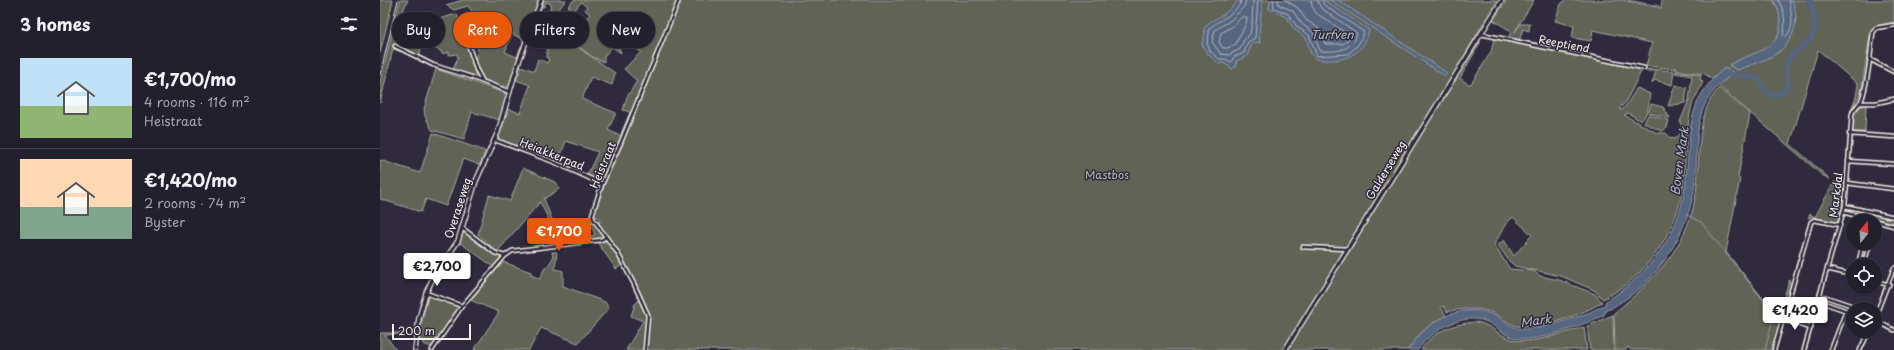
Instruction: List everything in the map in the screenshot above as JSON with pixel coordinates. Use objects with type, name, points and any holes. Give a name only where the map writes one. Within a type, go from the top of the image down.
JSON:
[{"type":"street","name":"Overaseweg","points":[[415,350],[419,318],[426,293],[432,278],[458,241],[479,172],[495,140],[517,67],[541,0]]},
{"type":"street","name":"Heistraat","points":[[606,237],[592,217],[602,184],[621,142],[678,0]]},
{"type":"street","name":"Galderseweg","points":[[1285,350],[1502,0]]},
{"type":"street","name":"Markdal","points":[[1774,350],[1811,222],[1814,220],[1840,226],[1847,183],[1849,134],[1854,108],[1860,103],[1864,90],[1873,33],[1876,28],[1894,25]]},
{"type":"street","name":"Reeptiend","points":[[1481,34],[1644,68]]},
{"type":"street","points":[[399,48],[433,65],[510,92]]},
{"type":"street","points":[[470,48],[476,69],[482,81]]},
{"type":"street","points":[[1869,59],[1894,72]]},
{"type":"street","points":[[1860,103],[1876,103],[1894,99]]},
{"type":"street","points":[[1849,134],[1894,137]]},
{"type":"street","name":"Heiakkerpad","points":[[495,140],[554,162],[602,184]]},
{"type":"street","points":[[1848,161],[1894,164]]},
{"type":"street","points":[[1847,183],[1894,189]]},
{"type":"street","points":[[1844,206],[1894,217]]},
{"type":"street","points":[[1843,212],[1849,214]]},
{"type":"street","points":[[1882,223],[1894,226]]},
{"type":"street","points":[[1804,350],[1840,226]]},
{"type":"street","points":[[462,228],[495,253],[505,256]]},
{"type":"street","points":[[432,350],[462,306],[505,256],[516,249],[589,242],[606,237],[617,252],[640,296],[648,315],[645,350]]},
{"type":"street","points":[[1303,247],[1349,249]]},
{"type":"street","points":[[1881,302],[1893,277],[1894,268]]},
{"type":"street","points":[[1827,269],[1846,273]]},
{"type":"street","points":[[1882,282],[1889,284]]},
{"type":"street","points":[[426,293],[462,306]]},
{"type":"street","points":[[1820,295],[1846,304]]},
{"type":"street","points":[[1818,301],[1846,310],[1831,350]]},
{"type":"street","points":[[1782,320],[1811,328]]},
{"type":"street","points":[[1882,324],[1894,330]]},
{"type":"street","points":[[1860,350],[1866,338]]},
{"type":"green space","points":[[380,0],[393,0],[380,53]]},
{"type":"green space","points":[[400,0],[408,0],[403,10],[410,12],[397,12]]},
{"type":"green space","points":[[463,0],[540,0],[536,12],[520,12],[520,38],[512,34],[512,12],[472,12],[468,6],[454,10],[446,5]]},
{"type":"green space","points":[[544,0],[566,0],[557,12],[550,9],[551,4],[546,2],[544,7],[541,7]]},
{"type":"green space","name":"Mastbos","points":[[574,0],[1497,0],[1452,77],[1455,79],[1480,41],[1460,78],[1468,84],[1471,84],[1491,52],[1494,39],[1642,70],[1625,103],[1619,109],[1622,110],[1637,88],[1650,94],[1647,112],[1641,121],[1628,113],[1624,115],[1657,133],[1666,133],[1674,139],[1681,132],[1682,127],[1680,122],[1689,100],[1692,76],[1675,73],[1676,71],[1701,75],[1700,80],[1703,81],[1691,109],[1683,186],[1680,203],[1674,221],[1666,237],[1645,266],[1618,290],[1603,299],[1594,290],[1561,276],[1515,266],[1509,261],[1498,245],[1504,240],[1514,256],[1532,235],[1513,217],[1505,225],[1494,245],[1510,269],[1534,271],[1540,276],[1559,280],[1595,294],[1602,302],[1584,312],[1549,324],[1526,327],[1517,326],[1484,310],[1471,309],[1447,312],[1444,306],[1441,307],[1446,316],[1424,330],[1408,350],[626,350],[643,321],[631,316],[635,304],[642,298],[642,296],[598,222],[600,222],[598,217],[595,217],[605,183],[586,177],[598,152],[566,141],[558,163],[497,141],[509,109],[520,113],[530,85],[516,80],[521,66],[534,71],[538,59],[547,63],[549,59],[547,58],[547,48],[579,48],[615,73],[612,85],[591,77],[582,99],[616,113],[608,130],[620,136],[630,112],[623,110],[627,97],[637,81],[624,69],[641,52],[635,48],[655,48],[655,12],[597,12],[597,48],[611,48],[604,56],[604,62],[591,56],[581,48],[589,48],[590,14],[585,10],[587,7],[581,2],[574,11],[568,6]]},
{"type":"green space","points":[[1507,0],[1534,0],[1514,33],[1521,24],[1530,24],[1529,31],[1523,29],[1519,41],[1508,39],[1511,31],[1493,20]]},
{"type":"green space","points":[[1565,0],[1622,0],[1661,8],[1662,0],[1773,0],[1778,10],[1780,20],[1780,30],[1777,38],[1764,49],[1729,65],[1737,70],[1776,54],[1781,50],[1796,20],[1792,0],[1894,0],[1894,22],[1879,25],[1871,29],[1861,93],[1850,112],[1856,97],[1858,84],[1818,50],[1790,144],[1830,179],[1822,175],[1718,85],[1733,73],[1725,68],[1712,79],[1705,74],[1676,70],[1676,67],[1675,69],[1646,66],[1652,43],[1593,30],[1591,41],[1572,38],[1574,26],[1555,21],[1561,4]]},
{"type":"green space","points":[[453,15],[453,48],[467,48],[476,76],[453,70],[458,57],[457,54],[449,55],[449,52],[442,54],[441,51],[434,48],[445,48],[445,17]]},
{"type":"green space","points":[[392,33],[392,48],[397,48],[402,52],[393,49],[380,103],[380,82]]},
{"type":"green space","points":[[400,48],[421,48],[419,57]]},
{"type":"green space","points":[[507,48],[505,52],[517,57],[520,48],[523,48],[509,88],[504,85],[503,87],[480,76],[475,67],[478,49]]},
{"type":"green space","name":"Mastbos","points":[[614,48],[619,48],[621,53]]},
{"type":"green space","points":[[436,69],[507,94],[500,120],[472,112],[464,139],[432,130],[425,116],[424,109]]},
{"type":"green space","points":[[1649,69],[1674,71],[1672,85],[1655,80],[1652,83],[1656,71],[1645,71]]},
{"type":"green space","points":[[1675,85],[1687,88],[1685,103],[1668,106]]},
{"type":"green space","points":[[1719,88],[1750,114],[1738,177],[1740,179],[1726,252],[1769,306],[1773,316],[1779,315],[1789,280],[1791,285],[1771,350],[1631,350],[1628,347],[1626,350],[1615,350],[1614,313],[1654,276],[1675,249],[1684,234],[1695,199],[1700,140],[1705,112],[1711,99]]},
{"type":"green space","points":[[1651,104],[1663,107],[1670,118],[1648,113]]},
{"type":"green space","points":[[1866,105],[1865,132],[1851,132],[1855,109]]},
{"type":"green space","points":[[1648,115],[1669,120],[1667,128],[1662,131],[1644,123]]},
{"type":"green space","points":[[433,133],[485,151],[480,165],[463,159],[446,206],[426,199],[421,212],[380,199],[380,160],[420,173]]},
{"type":"green space","points":[[523,168],[557,183],[559,189],[544,199],[554,225],[552,226],[540,202],[497,252],[478,234],[489,195],[510,201]]},
{"type":"green space","points":[[1834,182],[1844,183],[1843,198],[1837,222],[1812,217],[1808,218],[1810,214],[1815,217]]},
{"type":"green space","points":[[1849,208],[1874,214],[1856,214],[1848,212]]},
{"type":"green space","points":[[1882,216],[1894,219],[1894,223],[1882,220]]},
{"type":"green space","points":[[588,218],[592,218],[602,235],[601,238],[585,241],[579,222],[584,225],[589,236],[595,235]]},
{"type":"green space","points":[[567,225],[570,239],[554,240],[553,228]]},
{"type":"green space","points":[[463,230],[497,256],[504,257],[494,267],[459,242]]},
{"type":"green space","points":[[608,241],[622,265],[616,269],[598,243]]},
{"type":"green space","points":[[552,252],[557,252],[555,269],[563,271],[563,286],[605,302],[609,308],[578,343],[541,328],[529,350],[474,350],[499,312],[470,300],[503,262],[531,272],[531,275],[540,279],[545,267],[547,267],[553,258]]},
{"type":"green space","points":[[428,296],[459,307],[432,347],[423,344],[424,341],[418,338]]},
{"type":"green space","points":[[1613,315],[1614,350],[1590,350],[1587,326]]},
{"type":"green space","points":[[1475,322],[1485,325],[1506,337],[1519,341],[1548,338],[1584,327],[1587,350],[1421,350],[1431,338],[1438,333],[1451,327]]},
{"type":"green space","points":[[380,333],[403,333],[385,335],[396,350],[380,350]]},
{"type":"water","points":[[1239,0],[1262,0],[1259,32],[1260,43],[1257,42],[1252,44],[1247,56],[1236,61],[1237,66],[1232,69],[1224,63],[1219,64],[1207,53],[1202,44],[1205,34],[1204,29],[1206,26],[1211,21],[1221,16]]},
{"type":"water","name":"Turfven","points":[[1270,0],[1324,0],[1369,30],[1366,39],[1362,46],[1350,56],[1334,60],[1316,59],[1311,54],[1306,38],[1295,30],[1286,17],[1269,9]]},
{"type":"water","points":[[1330,0],[1338,0],[1447,73],[1445,76]]},
{"type":"water","points":[[1773,0],[1792,0],[1796,14],[1796,22],[1792,36],[1783,48],[1773,56],[1737,70],[1729,65],[1764,49],[1777,38],[1780,30],[1780,20],[1778,9]]},
{"type":"water","points":[[1725,68],[1734,73],[1718,86],[1707,100],[1701,115],[1698,130],[1695,181],[1692,200],[1684,225],[1679,237],[1658,270],[1640,288],[1622,302],[1606,310],[1604,315],[1575,327],[1542,337],[1517,339],[1507,335],[1487,322],[1478,319],[1468,319],[1458,321],[1439,330],[1423,343],[1418,350],[1408,350],[1415,340],[1433,323],[1455,313],[1479,311],[1491,314],[1521,329],[1552,325],[1599,308],[1632,282],[1655,258],[1672,230],[1679,214],[1686,179],[1690,128],[1694,112],[1700,97],[1710,82]]},
{"type":"waterway","points":[[1628,0],[1659,6]]},
{"type":"waterway","points":[[1725,73],[1759,79],[1764,90],[1774,96],[1782,92],[1788,84],[1786,68],[1788,60],[1794,52],[1809,41],[1815,30],[1815,18],[1809,0]]},
{"type":"waterway","points":[[1687,215],[1701,222],[1771,310],[1772,323],[1765,350]]},
{"type":"railway","points":[[380,75],[398,0]]},
{"type":"water label","name":"Boven Mark","points":[[1680,161]]},
{"type":"water label","name":"Mark","points":[[1536,321]]}]
